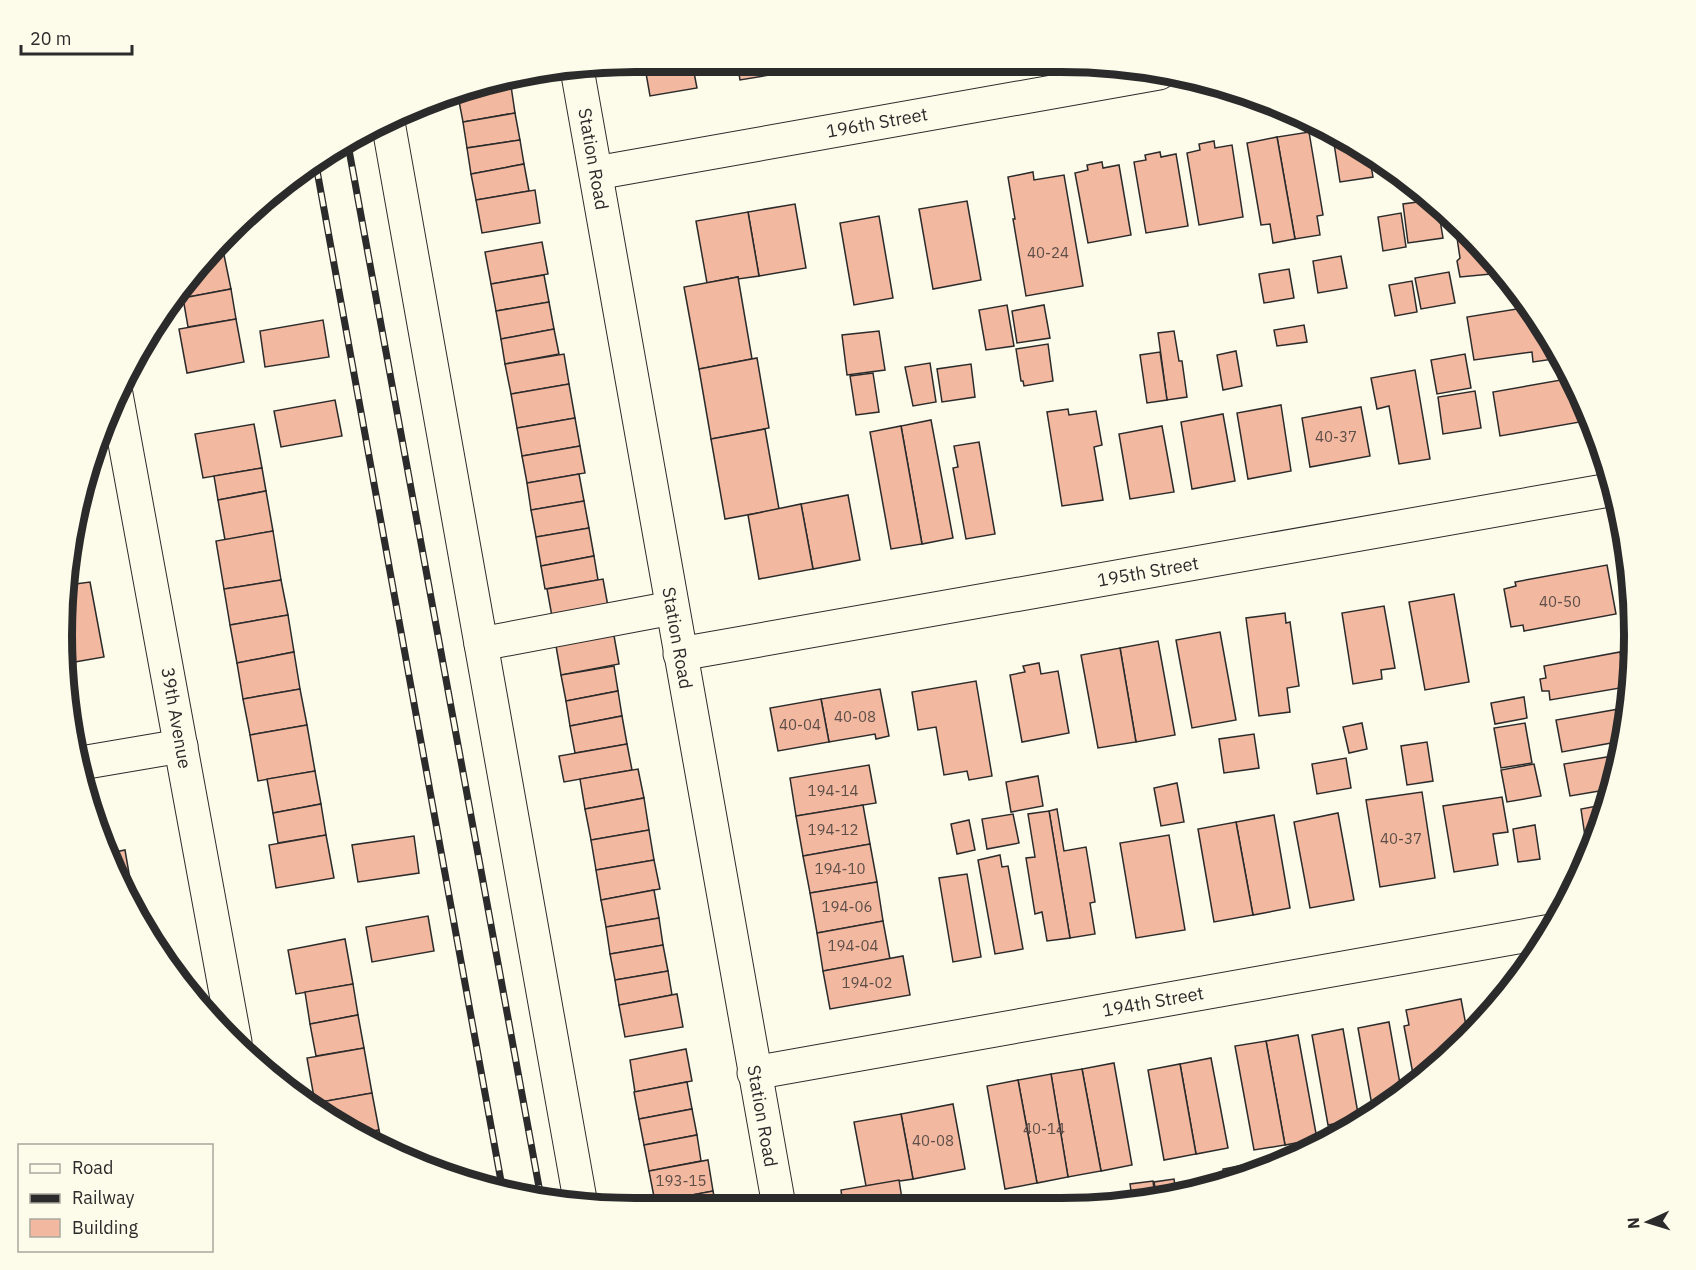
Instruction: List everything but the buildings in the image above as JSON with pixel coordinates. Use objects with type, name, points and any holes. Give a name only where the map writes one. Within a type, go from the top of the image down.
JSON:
[{"type":"street","name":"Station Road","points":[[578,75],[777,1198]]},
{"type":"street","name":"196th Street","points":[[596,173],[1135,77]]},
{"type":"street","points":[[389,129],[579,1195]]},
{"type":"street","name":"39th Avenue","points":[[119,411],[232,1028]]},
{"type":"street","name":"195th Street","points":[[680,654],[1605,491]]},
{"type":"street","points":[[481,645],[672,608]]},
{"type":"street","points":[[87,762],[181,746]]},
{"type":"street","name":"194th Street","points":[[754,1073],[1539,932]]},
{"type":"railway","points":[[349,150],[539,1189]]},
{"type":"railway","points":[[317,170],[501,1182]]}]
